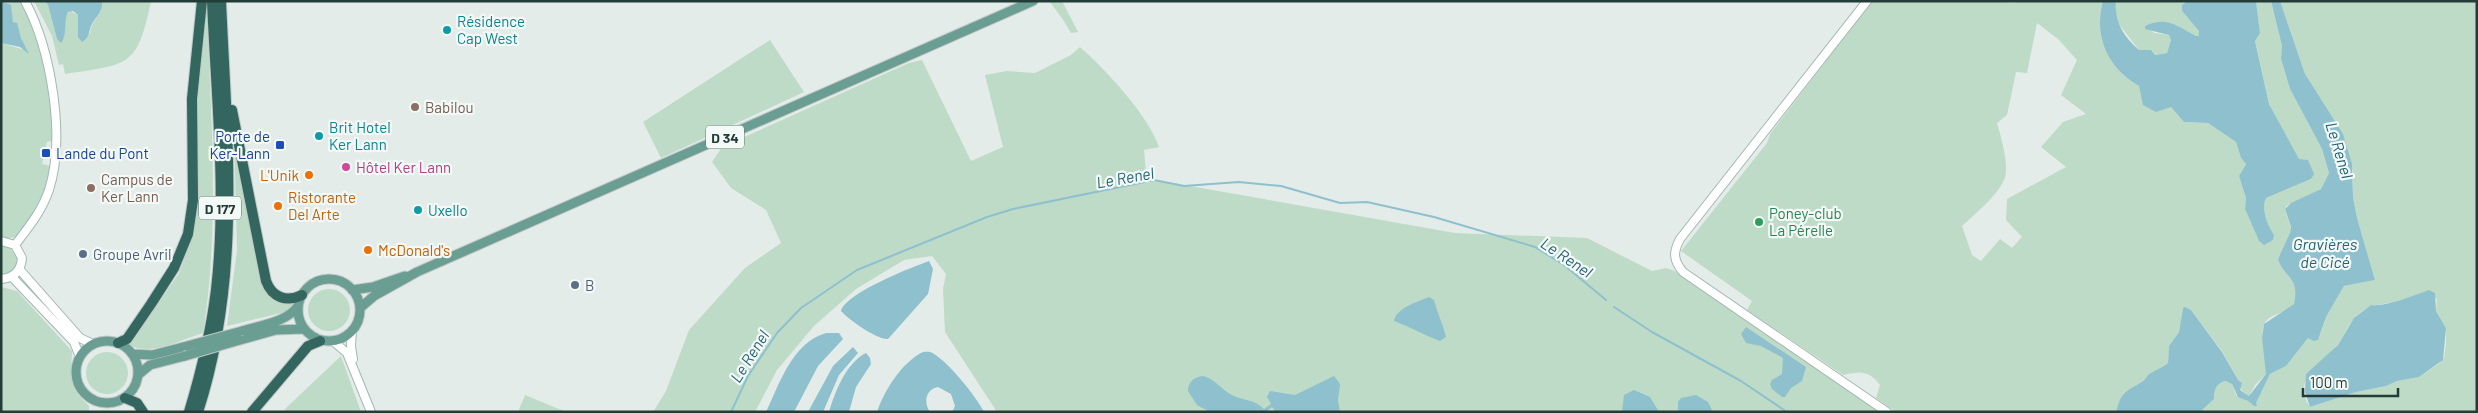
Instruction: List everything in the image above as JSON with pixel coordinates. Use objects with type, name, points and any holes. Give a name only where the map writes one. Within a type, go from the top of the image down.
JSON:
[{"type":"highway","points":[[118,343],[130,335],[151,304],[174,268],[188,234],[193,200],[192,99],[202,1]]},
{"type":"highway","name":"D 177","points":[[189,412],[210,327],[219,250],[220,175],[212,1]]},
{"type":"highway","name":"D 177","points":[[198,412],[220,325],[228,250],[229,185],[221,1]]},
{"type":"highway","points":[[226,1],[233,122],[266,280],[273,293],[278,297],[289,299],[302,295]]},
{"type":"highway","points":[[252,412],[308,346],[320,341]]},
{"type":"highway","points":[[125,398],[137,403],[143,412]]},
{"type":"main road","name":"D 34","points":[[352,290],[373,287],[417,272],[1033,1]]},
{"type":"main road","name":"D 34","points":[[360,308],[374,296],[417,272]]},
{"type":"main road","points":[[327,279],[341,282],[352,290],[360,308],[359,318],[352,331],[342,339],[333,341],[320,341],[309,335],[298,318],[298,306],[302,295],[314,283],[327,279]]},
{"type":"main road","points":[[138,375],[150,365],[186,351],[241,335],[282,319],[290,315],[298,306]]},
{"type":"main road","points":[[241,335],[276,330],[304,329]]},
{"type":"main road","points":[[105,341],[118,343],[132,354],[136,361],[138,375],[134,388],[125,398],[109,407],[92,400],[83,392],[77,381],[76,369],[80,357],[93,344],[105,341]]},
{"type":"main road","points":[[132,354],[152,355],[186,351]]},
{"type":"main road","points":[[92,400],[95,412]]},
{"type":"street","points":[[15,245],[43,204],[53,175],[55,150],[54,105],[50,75],[44,48],[25,1]]},
{"type":"street","points":[[1867,1],[1680,239],[1674,258],[1683,272],[1888,412]]},
{"type":"street","points":[[1,241],[15,245],[22,258],[20,270],[12,277],[1,279]]},
{"type":"street","points":[[20,270],[80,338],[93,344]]},
{"type":"street","points":[[12,277],[74,342],[80,357]]},
{"type":"street","points":[[352,331],[351,346],[356,373]]},
{"type":"street","points":[[333,341],[347,353],[371,412]]},
{"type":"green space","points":[[5,1],[22,1],[41,52],[49,87],[52,141],[47,142],[42,164],[51,166],[39,204],[16,237],[1,239],[1,43],[25,50],[10,9]]},
{"type":"green space","points":[[34,1],[45,1],[48,5],[57,39],[70,11],[78,15],[78,37],[90,33],[92,24],[101,10],[102,1],[151,1],[141,39],[135,51],[127,59],[103,68],[65,74],[63,64],[59,65],[52,36]]},
{"type":"green space","points":[[1062,1],[1078,32],[1071,33],[1050,2]]},
{"type":"green space","points":[[1872,1],[1995,1],[2014,3],[2018,1],[2103,1],[2100,27],[2106,50],[2111,61],[2119,70],[2139,86],[2141,94],[2171,107],[2184,122],[2208,123],[2236,142],[2241,158],[2246,164],[2239,176],[2246,198],[2245,209],[2259,241],[2264,244],[2274,235],[2265,217],[2266,198],[2311,179],[2313,173],[2308,161],[2299,160],[2269,104],[2255,40],[2260,33],[2256,1],[2271,1],[2282,46],[2281,59],[2290,89],[2322,149],[2329,173],[2321,189],[2286,206],[2291,229],[2287,243],[2278,258],[2295,284],[2296,298],[2293,305],[2268,319],[2263,326],[2266,374],[2255,385],[2249,396],[2240,389],[2242,383],[2238,380],[2222,351],[2191,310],[2183,308],[2179,332],[2169,346],[2168,363],[2123,395],[2116,412],[1896,412],[1876,398],[1880,385],[1868,374],[1859,372],[1843,375],[1747,310],[1752,301],[1681,251],[1767,143],[1770,134]],"holes":[[[2037,23],[2058,39],[2077,60],[2061,95],[2086,114],[2063,122],[2041,147],[2066,167],[2007,199],[2006,220],[2022,237],[2012,248],[2000,239],[1981,261],[1972,255],[1962,226],[1991,198],[2004,180],[2006,168],[2003,144],[1997,123],[2007,115],[2016,72],[2027,73]]]},
{"type":"green space","points":[[2116,1],[2188,1],[2182,11],[2199,31],[2200,36],[2165,22],[2152,23],[2145,26],[2154,33],[2169,35],[2171,40],[2167,53],[2155,55],[2152,51],[2139,50],[2115,19]]},
{"type":"green space","points":[[2280,1],[2477,1],[2477,412],[2200,412],[2214,399],[2215,390],[2218,385],[2227,381],[2232,384],[2236,395],[2254,406],[2270,374],[2286,366],[2308,338],[2320,335],[2326,317],[2344,286],[2375,280],[2357,218],[2353,197],[2353,171],[2305,74]],"holes":[[[2424,292],[2437,299],[2436,311],[2446,328],[2444,358],[2440,363],[2419,377],[2356,392],[2310,407],[2305,398],[2304,389],[2306,381],[2316,367],[2341,341],[2351,323],[2359,314],[2371,305],[2398,301]]]},
{"type":"green space","points":[[207,13],[213,213],[208,293],[203,333],[166,346],[147,349],[138,348],[130,345],[179,273],[194,232],[197,186],[196,93]]},
{"type":"green space","points":[[770,40],[804,92],[661,158],[643,122]]},
{"type":"green space","points":[[1080,47],[1125,94],[1146,121],[1154,135],[1159,147],[1144,150],[1147,183],[1156,180],[1455,233],[1587,238],[1652,271],[1666,268],[1675,271],[1879,412],[997,412],[945,332],[943,289],[946,274],[932,256],[904,260],[856,289],[814,326],[777,370],[755,412],[653,412],[666,391],[689,330],[745,268],[781,243],[766,210],[731,188],[712,162],[722,147],[909,63],[922,60],[971,161],[1003,147],[985,75],[1007,71],[1035,73],[1071,55]]},
{"type":"green space","points":[[234,136],[265,288],[297,301],[285,312],[227,326],[237,250]]},
{"type":"green space","points":[[1,246],[11,249],[17,258],[15,268],[9,273],[1,274]]},
{"type":"green space","points":[[1,287],[17,291],[72,351],[72,381],[77,393],[89,406],[89,412],[1,412]]},
{"type":"green space","points":[[333,289],[341,292],[347,298],[350,310],[347,322],[341,328],[325,331],[317,328],[311,322],[308,306],[311,298],[317,292]]},
{"type":"green space","points":[[103,352],[111,352],[122,358],[128,373],[122,388],[111,394],[103,394],[92,388],[86,377],[86,369],[92,358]]},
{"type":"green space","points":[[341,356],[361,412],[283,412],[287,407]]},
{"type":"green space","points":[[525,395],[566,412],[518,412]]},
{"type":"water","points":[[1,1],[11,5],[13,22],[17,23],[21,38],[29,54],[20,47],[1,43]]},
{"type":"water","points":[[45,1],[102,1],[102,5],[101,11],[92,24],[88,36],[82,42],[78,37],[78,15],[73,11],[68,12],[61,43],[57,39],[48,5]]},
{"type":"water","name":"Gravières de Cicé","points":[[2103,1],[2116,1],[2116,15],[2124,34],[2139,50],[2151,50],[2155,55],[2167,53],[2171,40],[2169,35],[2145,29],[2145,26],[2152,23],[2165,22],[2199,36],[2199,31],[2182,11],[2182,5],[2188,1],[2256,1],[2260,33],[2255,41],[2269,104],[2299,159],[2308,160],[2314,174],[2311,179],[2266,198],[2264,212],[2274,235],[2273,240],[2264,245],[2259,241],[2245,209],[2246,198],[2239,176],[2246,164],[2241,158],[2236,142],[2208,123],[2184,122],[2171,107],[2156,112],[2143,105],[2139,86],[2128,79],[2111,61],[2102,39],[2100,27]]},
{"type":"water","name":"Gravières de Cicé","points":[[2271,1],[2280,1],[2305,74],[2343,134],[2352,164],[2353,197],[2357,218],[2375,280],[2344,286],[2326,317],[2318,340],[2314,341],[2308,338],[2286,366],[2270,374],[2256,403],[2257,406],[2238,397],[2232,384],[2226,381],[2218,385],[2215,390],[2214,399],[2200,412],[2116,412],[2120,400],[2125,393],[2168,363],[2169,346],[2179,332],[2183,308],[2185,307],[2191,310],[2222,352],[2238,380],[2242,383],[2240,390],[2249,396],[2266,374],[2262,338],[2264,324],[2294,304],[2295,288],[2291,278],[2284,271],[2278,259],[2291,227],[2285,209],[2291,203],[2321,189],[2329,173],[2322,149],[2290,89],[2281,59],[2282,46]]},
{"type":"water","points":[[929,261],[933,269],[928,294],[888,339],[870,333],[841,311],[845,304],[866,289]]},
{"type":"water","points":[[2429,290],[2435,293],[2436,311],[2446,328],[2443,360],[2419,377],[2356,392],[2310,407],[2305,392],[2306,374],[2338,345],[2354,318],[2371,305],[2392,302]]},
{"type":"water","points":[[1429,297],[1434,300],[1446,337],[1440,341],[1394,321],[1403,309]]},
{"type":"water","points":[[1746,327],[1806,367],[1802,381],[1791,388],[1785,397],[1782,397],[1772,389],[1770,384],[1772,380],[1782,374],[1783,358],[1761,346],[1746,343],[1741,334]]},
{"type":"water","points":[[826,333],[839,333],[843,339],[818,366],[794,412],[766,412],[782,377],[796,355],[804,345]]},
{"type":"water","points":[[853,347],[858,353],[839,375],[823,412],[808,412],[833,366]]},
{"type":"water","points":[[923,352],[933,353],[940,358],[969,389],[984,412],[952,412],[955,406],[951,394],[938,387],[931,390],[927,396],[926,400],[930,412],[877,412],[884,395],[901,370]]},
{"type":"water","points":[[866,353],[870,358],[871,364],[856,387],[849,412],[829,412],[834,396],[847,371]]},
{"type":"water","points":[[1203,376],[1208,377],[1232,395],[1253,402],[1264,409],[1271,404],[1267,397],[1270,391],[1295,395],[1334,376],[1340,384],[1338,400],[1340,412],[1276,412],[1272,407],[1266,412],[1208,411],[1197,405],[1188,391],[1192,381]]},
{"type":"water","points":[[1634,390],[1650,397],[1659,412],[1622,412],[1624,395]]},
{"type":"water","points":[[1696,395],[1708,402],[1713,412],[1678,412],[1678,402],[1681,398]]},
{"type":"waterway","name":"Le Renel","points":[[731,412],[748,376],[777,333],[801,308],[857,270],[987,217],[1013,209],[1154,180],[1184,186],[1239,182],[1281,186],[1340,203],[1367,202],[1434,217],[1535,247],[1564,265],[1606,300]]},
{"type":"waterway","name":"Le Renel","points":[[1614,307],[1652,332],[1741,381],[1787,412]]},
{"type":"place","name":"Résidence Cap West","points":[[447,30]]},
{"type":"place","name":"Babilou","points":[[415,107]]},
{"type":"place","name":"Brit Hotel Ker Lann","points":[[319,136]]},
{"type":"place","name":"Porte de Ker-Lann","points":[[280,145]]},
{"type":"place","name":"Lande du Pont","points":[[46,153]]},
{"type":"place","name":"Hôtel Ker Lann","points":[[346,167]]},
{"type":"place","name":"L'Unik","points":[[309,175]]},
{"type":"place","name":"Campus de Ker Lann","points":[[91,188]]},
{"type":"place","name":"Ristorante Del Arte","points":[[278,206]]},
{"type":"place","name":"Uxello","points":[[418,210]]},
{"type":"place","name":"Poney-club La Pérelle","points":[[1759,222]]},
{"type":"place","name":"McDonald's","points":[[368,250]]},
{"type":"place","name":"Groupe Avril","points":[[83,254]]},
{"type":"place","name":"B","points":[[575,285]]}]
